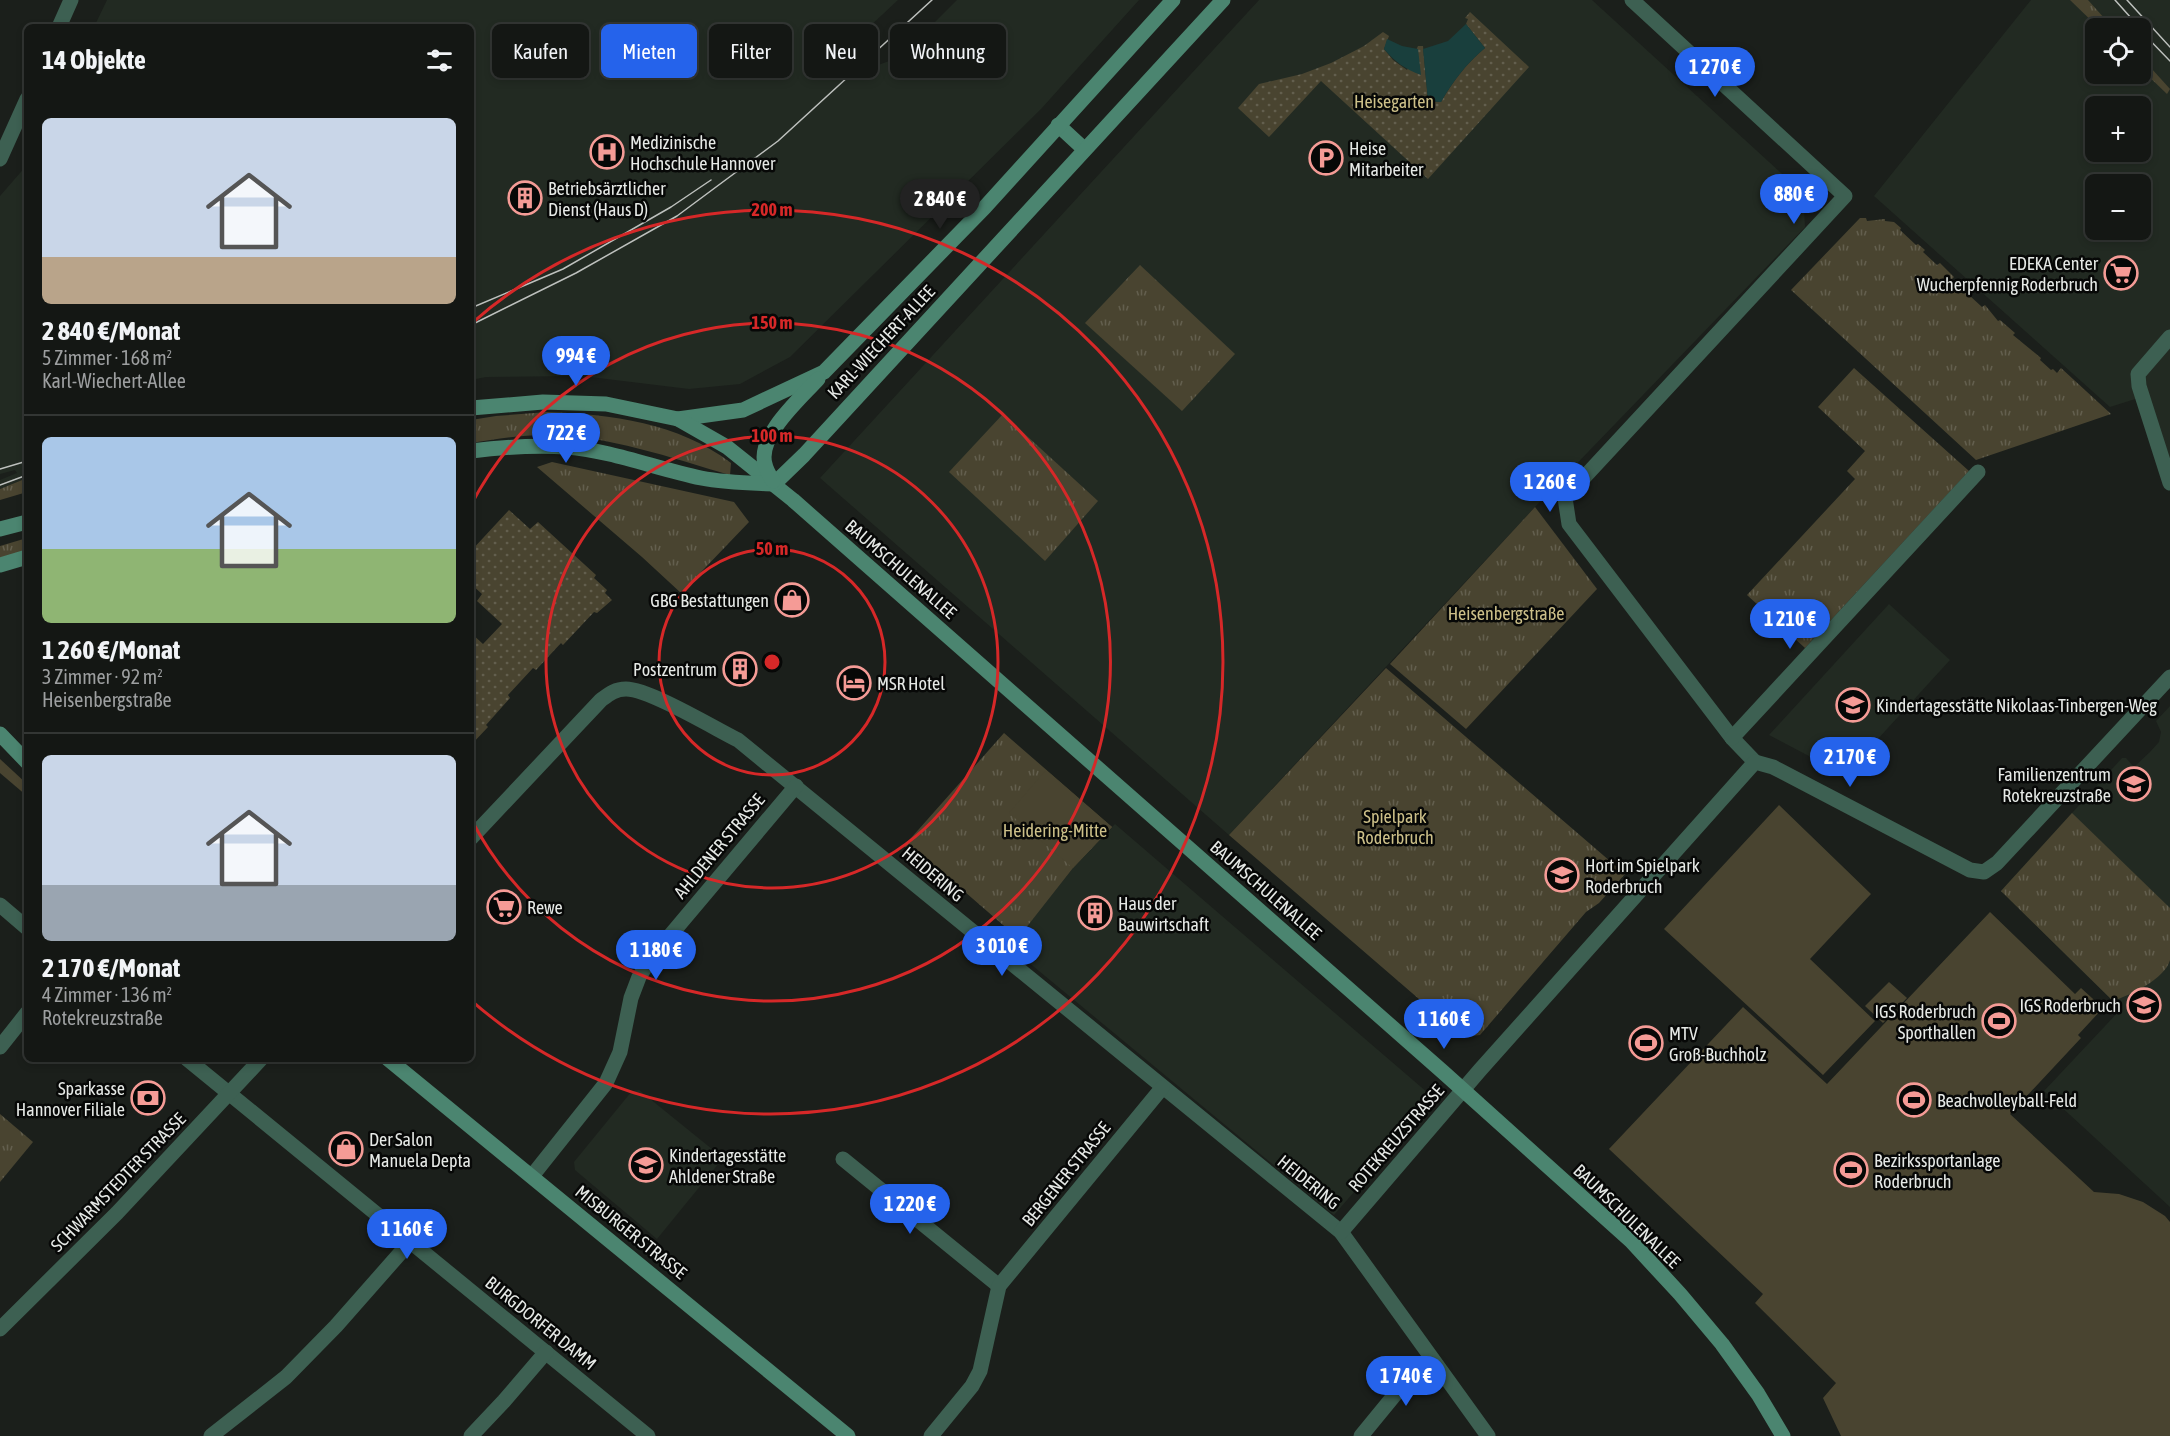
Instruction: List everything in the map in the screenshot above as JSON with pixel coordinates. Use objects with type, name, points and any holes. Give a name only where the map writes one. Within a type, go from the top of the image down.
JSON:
[{"type":"main road","name":"KARL-WIECHERT-ALLEE","points":[[474,408],[543,402],[606,404],[678,419],[743,410],[824,372],[985,207],[1173,0]]},
{"type":"main road","name":"KARL-WIECHERT-ALLEE","points":[[774,484],[804,455],[1223,0]]},
{"type":"main road","points":[[1058,125],[1084,149]]},
{"type":"main road","points":[[474,451],[517,446],[568,447],[702,478],[739,483],[774,484],[765,464],[764,452],[773,430],[824,372]]},
{"type":"main road","name":"BAUMSCHULENALLEE","points":[[678,419],[727,447],[774,484],[1464,1090],[1631,1241],[1722,1344],[1758,1394],[1783,1436]]},
{"type":"main road","points":[[0,529],[24,523]]},
{"type":"main road","points":[[0,565],[24,558]]},
{"type":"main road","points":[[0,734],[24,759]]},
{"type":"main road","name":"MISBURGER STRASSE","points":[[392,1062],[848,1436]]},
{"type":"street","points":[[60,24],[71,0]]},
{"type":"street","points":[[1632,0],[1845,196],[1565,498],[1569,524],[1732,738],[1755,762],[1773,767],[1971,870],[1984,872],[1997,863],[2170,677]]},
{"type":"street","points":[[0,159],[24,106]]},
{"type":"street","points":[[2170,338],[2138,374],[2139,386],[2170,483]]},
{"type":"street","points":[[1732,738],[1978,472]]},
{"type":"street","name":"HEIDERING","points":[[474,835],[611,692],[624,689],[636,690],[738,740],[1341,1232],[1488,1436]]},
{"type":"street","name":"ROTEKREUZSTRASSE","points":[[1341,1232],[1755,762]]},
{"type":"street","name":"AHLDENER STRASSE","points":[[532,1176],[606,1083],[620,1052],[631,998],[639,977],[652,957],[796,786]]},
{"type":"street","points":[[0,906],[24,926]]},
{"type":"street","points":[[0,1047],[24,1017]]},
{"type":"street","name":"BURGDORFER DAMM","points":[[190,1062],[648,1436]]},
{"type":"street","name":"SCHWARMSTEDTER STRASSE","points":[[0,1329],[117,1213],[258,1062]]},
{"type":"street","name":"BERGENER STRASSE","points":[[931,1436],[972,1386],[980,1371],[999,1286],[1162,1088]]},
{"type":"street","points":[[843,1159],[999,1286]]},
{"type":"street","points":[[211,1436],[286,1377],[336,1326],[410,1242]]},
{"type":"street","points":[[471,1436],[546,1352]]},
{"type":"street","points":[[1361,1436],[1402,1386],[1433,1360]]},
{"type":"shaded area","points":[[107,0],[898,0],[872,24],[804,24],[804,78],[878,78],[878,65],[890,61],[890,78],[1006,78],[1006,24],[933,24],[957,0],[1139,0],[1041,109],[790,357],[740,384],[689,389],[582,376],[486,377],[474,379],[474,24],[95,24]]},
{"type":"shaded area","points":[[1259,0],[1592,0],[1803,193],[1805,227],[1535,507],[1229,835],[820,478]]},
{"type":"shaded area","points":[[2031,0],[2170,0],[2170,459],[2148,395],[2110,407],[1874,196]]},
{"type":"shaded area","points":[[24,168],[24,479],[0,489],[0,480],[17,473],[15,470],[0,474],[0,196]]},
{"type":"shaded area","name":"Kindertagesstätte Nikolaas-Tinbergen-Weg","points":[[1889,604],[1950,660],[1845,775],[1769,735]]},
{"type":"shaded area","name":"IGS Roderbruch","points":[[2170,706],[2170,1207],[2044,1091],[2121,1009],[2001,891],[2122,758],[2126,758],[2134,767],[2150,752],[2159,742],[2161,732],[2156,721]]},
{"type":"shaded area","points":[[1115,824],[1435,1099],[1334,1215],[1010,947],[1073,868]]},
{"type":"shaded area","name":"Kindertagesstätte Ahldener Straße","points":[[639,1090],[723,1158],[657,1239],[575,1170],[574,1162],[632,1091]]},
{"type":"green space","points":[[2070,0],[2088,0],[2104,18],[2089,18]]},
{"type":"green space","name":"Heisegarten","points":[[1470,12],[1529,67],[1428,179],[1321,81],[1269,137],[1238,108],[1259,84],[1302,74],[1331,63],[1364,46],[1383,32],[1389,36],[1384,49],[1393,60],[1407,70],[1418,46],[1423,46],[1428,101],[1441,102],[1460,73],[1485,48],[1466,24],[1468,19],[1465,18]]},
{"type":"green space","points":[[2151,68],[2170,89],[2167,94],[2151,79]]},
{"type":"green space","points":[[1860,218],[1866,218],[1867,221],[1885,219],[1885,221],[1894,222],[1916,245],[1918,244],[1925,250],[1923,252],[1937,265],[1940,263],[1954,277],[1952,279],[1972,294],[1970,296],[1982,307],[1985,305],[1998,321],[2000,320],[2015,333],[2013,335],[2041,358],[2040,360],[2051,370],[2057,373],[2061,368],[2111,414],[1976,460],[1791,290]]},
{"type":"green space","points":[[1140,265],[1235,354],[1182,411],[1085,323]]},
{"type":"green space","points":[[1854,368],[1969,471],[1805,648],[1747,595],[1855,479],[1847,471],[1865,451],[1818,407]]},
{"type":"green space","points":[[547,412],[571,413],[644,423],[689,438],[711,449],[731,463],[730,475],[616,443],[569,436],[536,435],[474,443],[474,420]]},
{"type":"green space","points":[[1003,414],[1098,501],[1045,561],[949,472]]},
{"type":"green space","points":[[552,462],[734,502],[749,522],[681,593],[537,467]]},
{"type":"green space","points":[[24,479],[24,493],[0,500],[0,489]]},
{"type":"green space","name":"Heisenbergstraße","points":[[1535,507],[1597,589],[1466,729],[1390,664]]},
{"type":"green space","points":[[509,510],[530,529],[538,522],[596,575],[594,578],[607,590],[605,593],[612,600],[597,613],[594,612],[536,670],[533,668],[508,695],[510,698],[474,742],[474,636],[483,644],[502,624],[477,601],[482,594],[474,587],[474,548]]},
{"type":"green space","points":[[24,539],[24,552],[0,558],[0,546]]},
{"type":"green space","name":"Spielpark Roderbruch","points":[[1386,668],[1625,874],[1599,903],[1586,912],[1480,1035],[1463,1037],[1229,835]]},
{"type":"green space","name":"Heidering-Mitte","points":[[1004,733],[1112,827],[1073,868],[1018,938],[965,892],[904,846]]},
{"type":"green space","points":[[0,759],[24,781],[24,793],[0,773]]},
{"type":"green space","name":"Heidering-Mitte","points":[[1046,770],[1112,827],[1073,868],[1009,813]]},
{"type":"green space","points":[[1779,805],[1871,894],[1810,959],[1875,1021],[1823,1075],[1664,929]]},
{"type":"green space","points":[[2072,813],[2170,908],[2170,960],[2167,967],[2154,980],[2113,1001],[2001,891]]},
{"type":"green space","name":"Bezirkssportanlage Roderbruch","points":[[1990,912],[2075,994],[2081,988],[2103,1008],[2078,1035],[2081,1038],[2010,1114],[2094,1192],[2119,1194],[2143,1202],[2165,1216],[2170,1222],[2170,1436],[1841,1436],[1823,1398],[1836,1383],[1755,1303],[1763,1294],[1609,1149],[1743,1007],[1827,1084]]},
{"type":"green space","points":[[1889,982],[1907,998],[1883,1023],[1865,1006]]},
{"type":"green space","points":[[0,1114],[33,1142],[0,1182]]},
{"type":"water","points":[[1466,24],[1485,48],[1460,73],[1441,102],[1428,101],[1423,49],[1448,41]]},
{"type":"water","points":[[1387,39],[1402,46],[1418,49],[1421,75],[1401,65],[1388,54],[1384,49]]},
{"type":"tram line","points":[[474,324],[576,273],[677,216],[778,141],[932,0]]},
{"type":"tram line","points":[[2115,0],[2131,18]]},
{"type":"tram line","points":[[2127,0],[2170,47]]},
{"type":"tram line","points":[[2151,41],[2170,61]]},
{"type":"tram line","points":[[474,307],[563,269],[671,207],[711,180]]},
{"type":"tram line","points":[[0,469],[24,462]]},
{"type":"tram line","points":[[0,485],[24,476]]},
{"type":"place","name":"Medizinische Hochschule Hannover","points":[[607,152]]},
{"type":"place","name":"Heise Mitarbeiter","points":[[1326,158]]},
{"type":"place","name":"Betriebsärztlicher Dienst (Haus D)","points":[[525,198]]},
{"type":"place","name":"EDEKA Center Wucherpfennig Roderbruch","points":[[2121,273]]},
{"type":"place","name":"GBG Bestattungen","points":[[792,600]]},
{"type":"place","name":"Postzentrum","points":[[740,669]]},
{"type":"place","name":"MSR Hotel","points":[[854,683]]},
{"type":"place","name":"Kindertagesstätte Nikolaas-Tinbergen-Weg","points":[[1853,705]]},
{"type":"place","name":"Familienzentrum Rotekreuzstraße","points":[[2134,784]]},
{"type":"place","name":"Hort im Spielpark Roderbruch","points":[[1562,875]]},
{"type":"place","name":"Rewe","points":[[504,907]]},
{"type":"place","name":"Haus der Bauwirtschaft","points":[[1095,913]]},
{"type":"place","name":"IGS Roderbruch","points":[[2144,1005]]},
{"type":"place","name":"IGS Roderbruch Sporthallen","points":[[1999,1021]]},
{"type":"place","name":"MTV Groß-Buchholz","points":[[1646,1043]]},
{"type":"place","name":"Sparkasse Hannover Filiale","points":[[148,1098]]},
{"type":"place","name":"Beachvolleyball-Feld","points":[[1914,1100]]},
{"type":"place","name":"Der Salon Manuela Depta","points":[[346,1149]]},
{"type":"place","name":"Kindertagesstätte Ahldener Straße","points":[[646,1165]]},
{"type":"place","name":"Bezirkssportanlage Roderbruch","points":[[1851,1170]]}]
